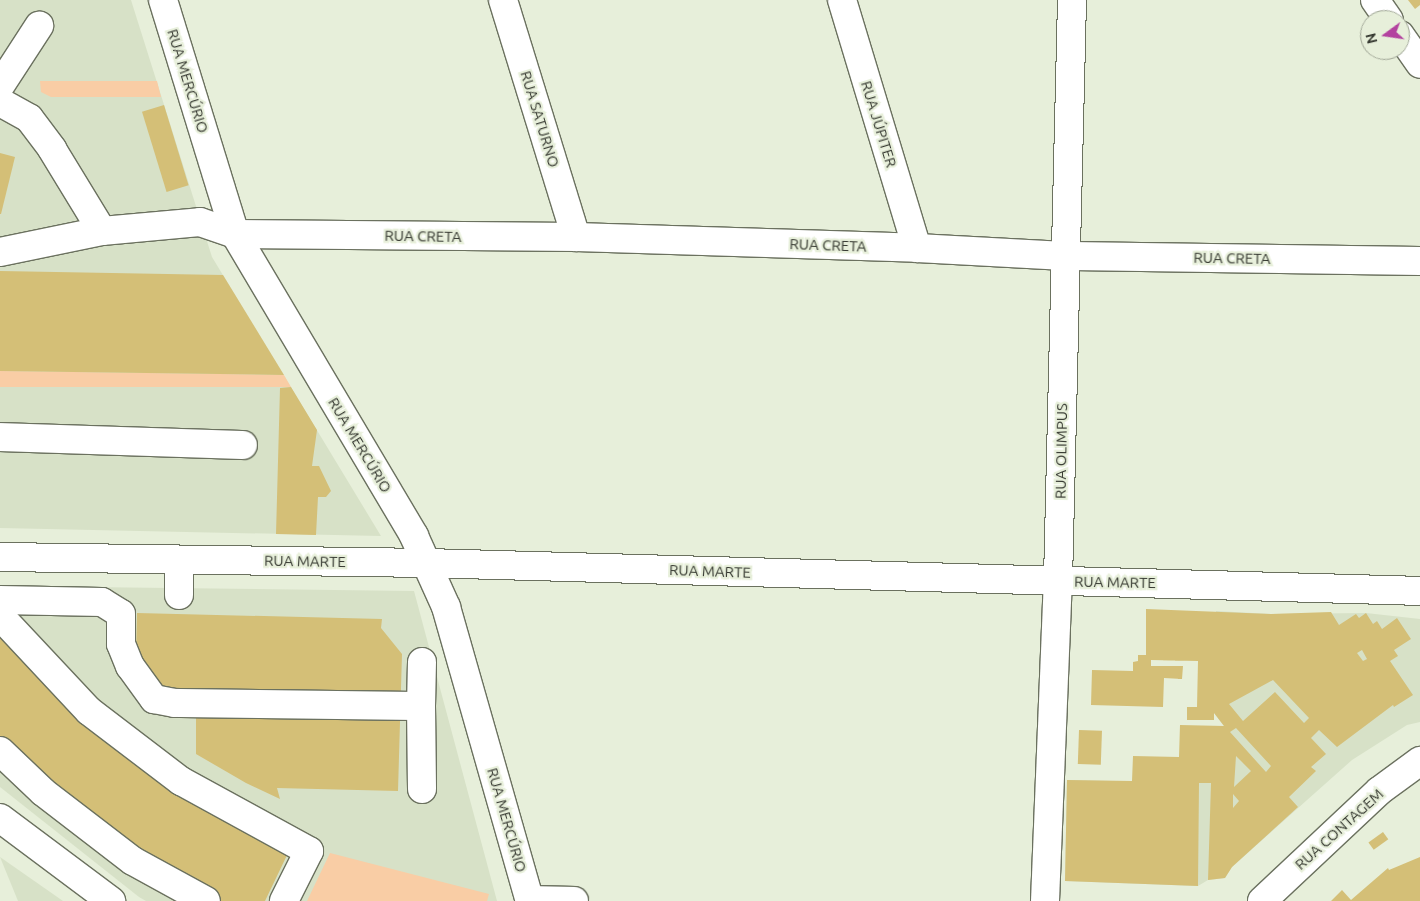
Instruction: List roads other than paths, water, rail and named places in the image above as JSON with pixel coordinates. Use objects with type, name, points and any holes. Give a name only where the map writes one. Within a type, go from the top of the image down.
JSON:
[{"type":"street","name":"RUA MERCÚRIO","points":[[163,0],[235,234],[414,536],[446,607],[530,901]]},
{"type":"street","name":"RUA SATURNO","points":[[503,0],[576,237]]},
{"type":"street","name":"RUA JÚPITER","points":[[842,0],[917,248]]},
{"type":"street","name":"RUA OLIMPUS","points":[[1045,901],[1058,581],[1072,0]]},
{"type":"street","points":[[0,86],[39,26]]},
{"type":"street","points":[[1410,50],[1420,64]]},
{"type":"street","points":[[0,102],[29,118],[52,149],[102,231]]},
{"type":"street","name":"RUA CRETA","points":[[0,252],[102,231],[200,222],[235,234],[576,237],[917,248],[1065,256],[1420,261]]},
{"type":"street","points":[[0,437],[243,444]]},
{"type":"street","name":"RUA MARTE","points":[[0,557],[426,563],[1420,591]]},
{"type":"street","points":[[179,560],[179,595]]},
{"type":"street","points":[[1,616],[102,602],[121,614],[121,644],[130,666],[154,699],[175,703],[421,706]]},
{"type":"street","points":[[1,616],[89,711],[181,782],[309,851],[284,901]]},
{"type":"street","points":[[422,662],[422,789]]},
{"type":"street","points":[[0,752],[43,792],[133,860],[206,901]]},
{"type":"street","name":"RUA CONTAGEM","points":[[1262,901],[1379,791],[1420,761]]},
{"type":"street","points":[[0,818],[111,901]]},
{"type":"street","points":[[530,901],[574,901]]}]
